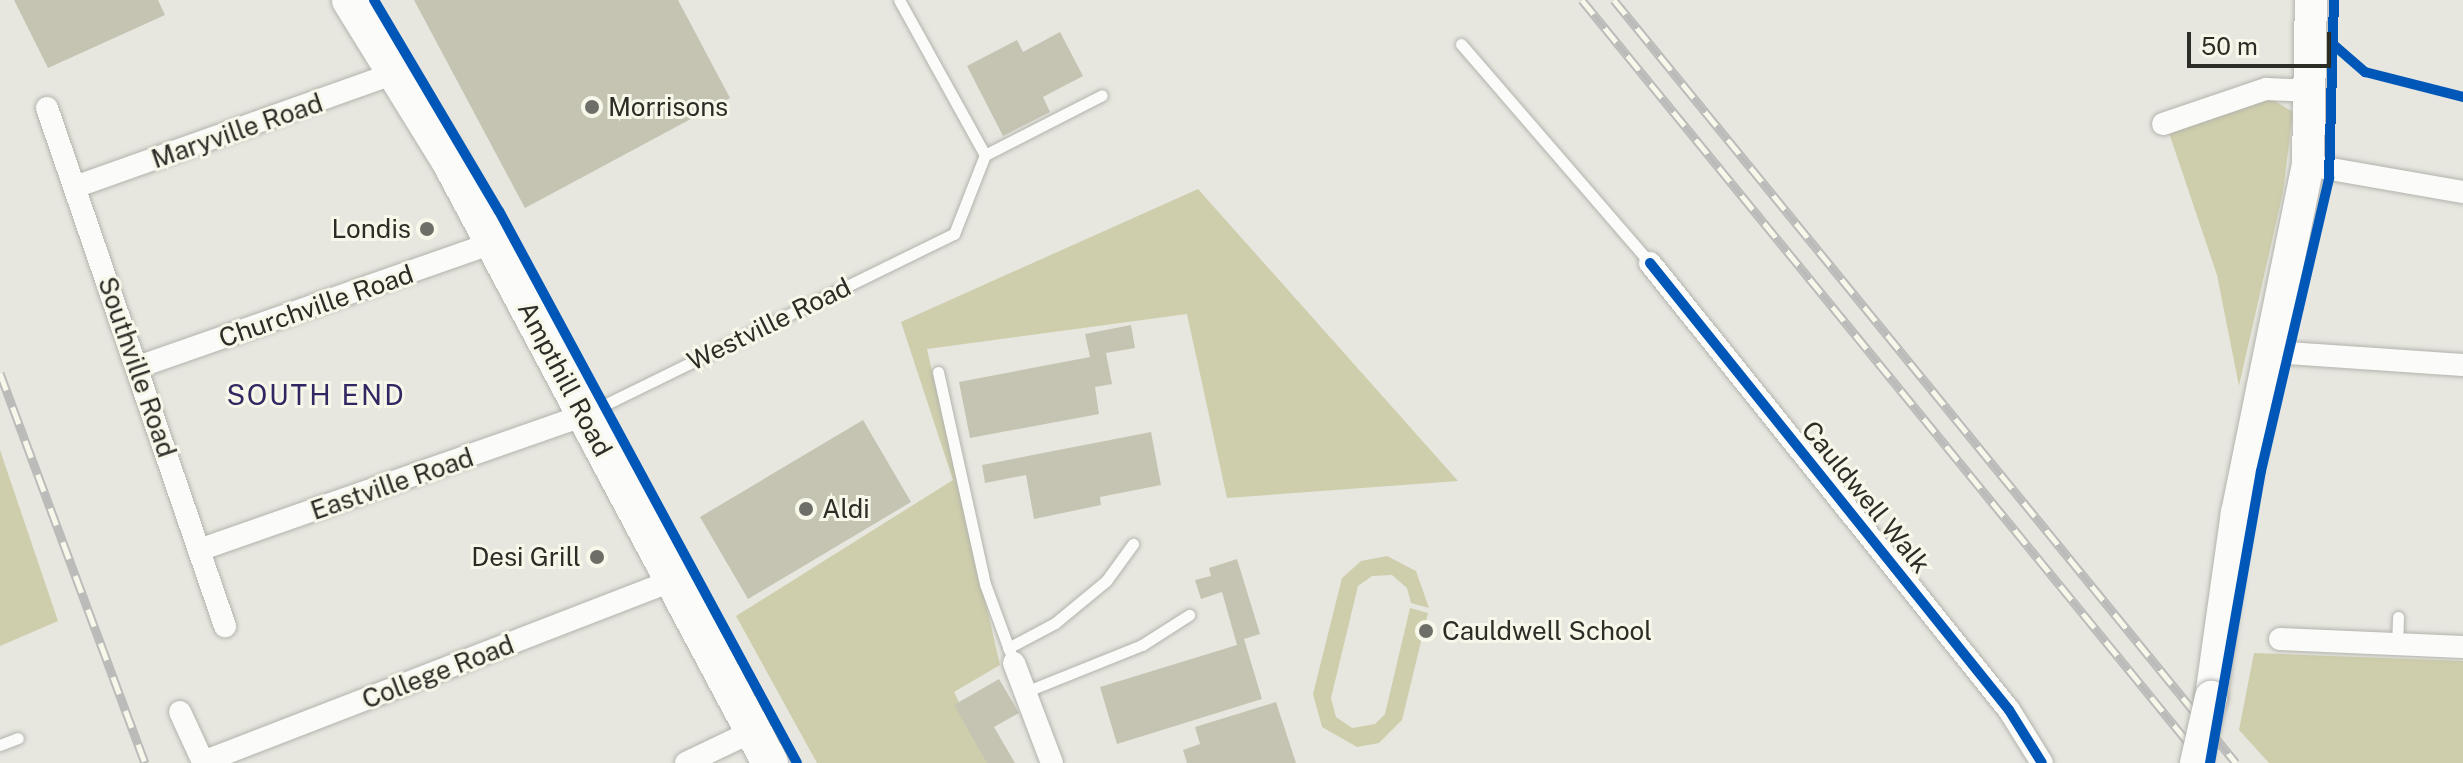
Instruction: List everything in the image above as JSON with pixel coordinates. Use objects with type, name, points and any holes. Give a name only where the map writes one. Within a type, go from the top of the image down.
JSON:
[{"type":"main road","name":"Ampthill Road","points":[[350,0],[398,72],[494,242],[770,763]]},
{"type":"main road","points":[[2196,763],[2246,514],[2308,165],[2314,91],[2311,0]]},
{"type":"street","name":"Maryville Road","points":[[75,187],[398,72]]},
{"type":"street","points":[[2163,124],[2266,89],[2314,91]]},
{"type":"street","name":"Southville Road","points":[[47,108],[225,626]]},
{"type":"street","points":[[2308,165],[2463,192]]},
{"type":"street","name":"Churchville Road","points":[[138,367],[494,242]]},
{"type":"street","name":"Cauldwell Walk","points":[[1650,263],[2009,710],[2042,763]]},
{"type":"street","points":[[2273,352],[2463,365]]},
{"type":"street","name":"Eastville Road","points":[[199,550],[584,415]]},
{"type":"street","name":"College Road","points":[[203,762],[671,581]]},
{"type":"street","points":[[2280,639],[2397,648],[2463,647]]},
{"type":"street","points":[[1011,656],[1052,763]]},
{"type":"street","points":[[180,712],[203,762]]},
{"type":"street","points":[[686,763],[751,732]]},
{"type":"lane","points":[[899,0],[985,155],[1102,95]]},
{"type":"lane","points":[[1461,44],[1650,263]]},
{"type":"lane","name":"Westville Road","points":[[584,415],[954,234],[985,155]]},
{"type":"lane","points":[[938,372],[985,584],[1011,656],[1106,581],[1133,544]]},
{"type":"lane","points":[[1025,692],[1142,645],[1189,615]]},
{"type":"lane","points":[[2397,648],[2398,617]]},
{"type":"lane","points":[[0,745],[18,738]]},
{"type":"green space","points":[[2270,98],[2293,112],[2283,192],[2239,386],[2217,275],[2168,130]]},
{"type":"green space","points":[[1198,189],[1458,481],[1227,498],[1187,314],[927,349],[1000,665],[954,692],[990,763],[817,763],[736,616],[953,480],[901,322]]},
{"type":"green space","points":[[0,450],[58,621],[0,646]]},
{"type":"green space","points":[[1387,556],[1416,571],[1429,608],[1411,603],[1407,588],[1392,575],[1372,576],[1358,586],[1331,698],[1336,717],[1352,728],[1375,724],[1385,714],[1410,608],[1428,613],[1402,720],[1379,743],[1357,747],[1322,727],[1313,694],[1342,578],[1361,561]]},
{"type":"green space","points":[[2254,653],[2463,661],[2463,763],[2269,763],[2239,730]]},
{"type":"building","points":[[14,0],[158,0],[165,15],[48,68]]},
{"type":"building","name":"Morrisons","points":[[414,0],[678,0],[730,98],[525,208]]},
{"type":"building","points":[[1060,32],[1083,76],[1043,97],[1050,112],[1003,136],[967,66],[1017,40],[1023,52]]},
{"type":"building","points":[[1131,325],[1135,348],[1106,353],[1112,384],[1095,387],[1099,414],[970,438],[959,382],[1090,357],[1085,334]]},
{"type":"building","name":"Aldi","points":[[863,420],[911,502],[748,599],[700,517]]},
{"type":"building","points":[[1151,432],[1161,485],[1100,497],[1101,505],[1034,519],[1026,475],[985,483],[982,465]]},
{"type":"building","points":[[1237,559],[1260,634],[1244,639],[1262,699],[1117,744],[1100,687],[1237,645],[1222,592],[1201,599],[1195,580],[1211,576],[1209,568]]},
{"type":"building","points":[[999,679],[1019,713],[994,727],[1015,763],[987,763],[954,705]]},
{"type":"building","points":[[1276,702],[1296,763],[1187,763],[1183,750],[1200,744],[1195,727]]},
{"type":"railway","points":[[1582,0],[2205,763]]},
{"type":"railway","points":[[1614,0],[2236,763]]},
{"type":"railway","points":[[0,373],[145,763]]},
{"type":"cycle path","points":[[374,0],[499,211],[797,763]]},
{"type":"cycle path","points":[[2210,763],[2261,471],[2329,178],[2334,0]]},
{"type":"cycle path","points":[[2335,46],[2365,72],[2463,97]]},
{"type":"cycle path","points":[[1650,263],[2009,710],[2042,763]]},
{"type":"place","name":"Morrisons","points":[[592,107]]},
{"type":"place","name":"Londis","points":[[427,229]]},
{"type":"place","name":"Aldi","points":[[806,509]]},
{"type":"place","name":"Desi Grill","points":[[597,557]]},
{"type":"place","name":"Cauldwell School","points":[[1426,631]]},
{"type":"district","name":"SOUTH END","points":[[316,395]]}]
